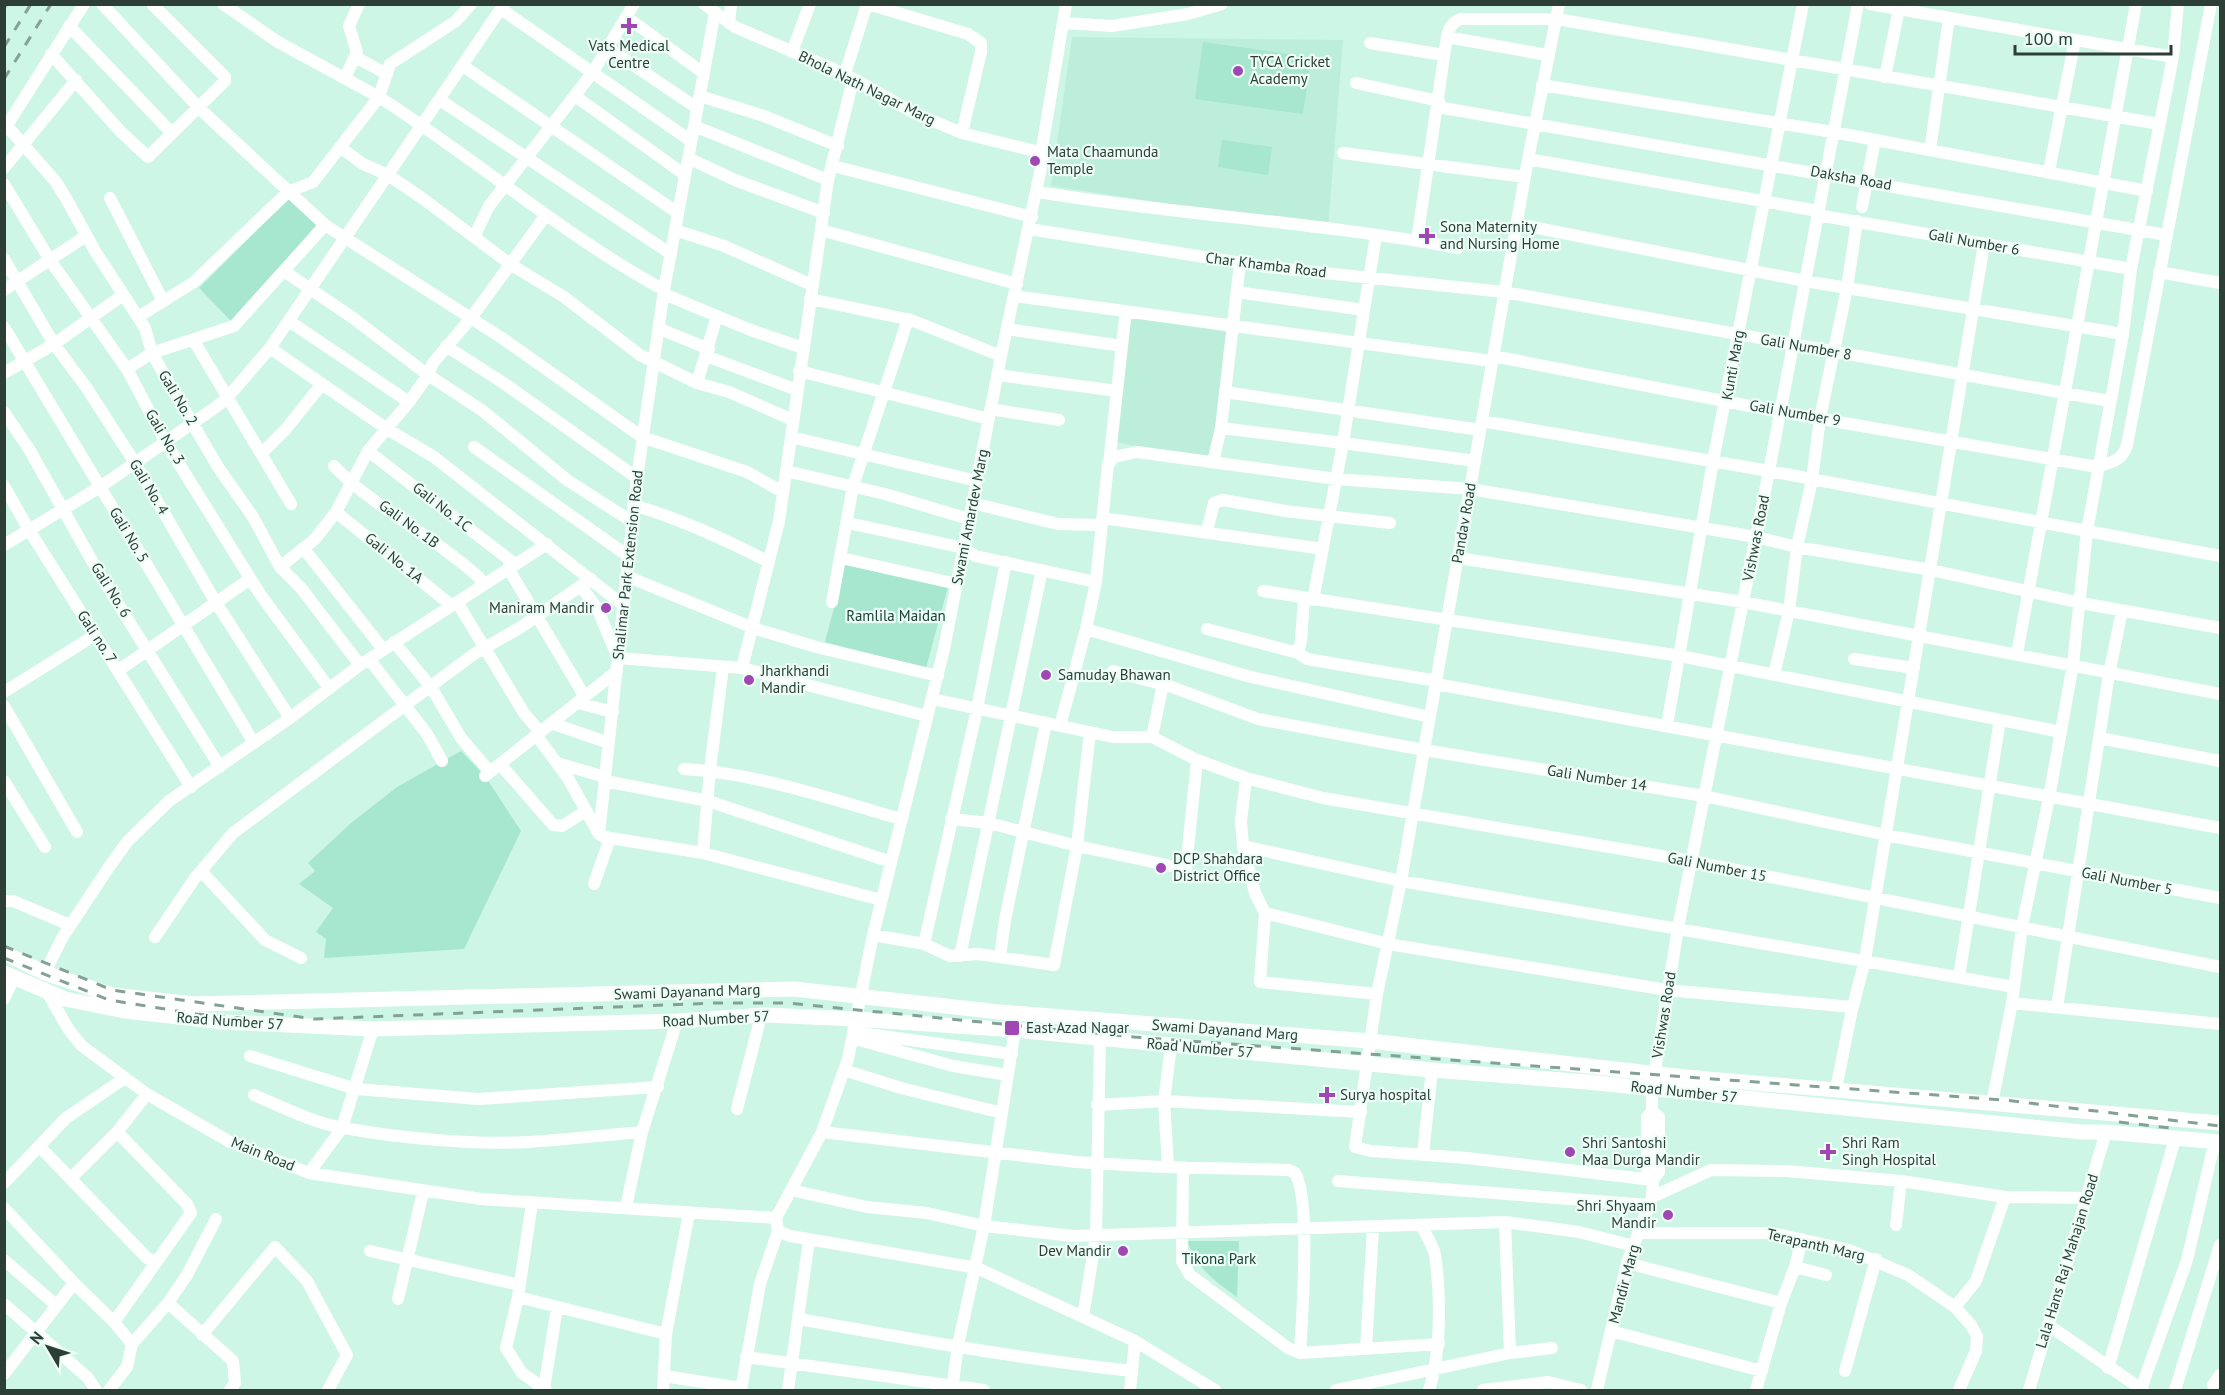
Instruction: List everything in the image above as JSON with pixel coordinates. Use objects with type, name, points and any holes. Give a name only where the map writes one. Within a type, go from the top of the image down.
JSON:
[{"type":"main road","name":"Swami Dayanand Marg","points":[[7,955],[45,973],[112,995],[194,1004],[794,989],[1009,1013],[1370,1036]]},
{"type":"main road","name":"Road Number 57","points":[[9,975],[65,999],[148,1014],[223,1022],[373,1029],[677,1021],[761,1016],[853,1030],[1015,1030],[1652,1089],[2082,1132],[2219,1142]]},
{"type":"main road","name":"Road Number 57","points":[[1370,1036],[1685,1077],[2220,1123]]},
{"type":"street","points":[[6,128],[84,4]]},
{"type":"street","points":[[102,4],[200,109],[232,136],[325,225],[471,318],[642,437],[747,472],[783,492]]},
{"type":"street","points":[[223,4],[278,42],[379,97],[423,125],[546,215],[664,292],[717,316],[802,348]]},
{"type":"street","points":[[345,78],[357,52],[349,26],[359,4],[366,7],[370,4]]},
{"type":"street","points":[[138,317],[194,282],[288,192],[313,182],[379,97],[390,64],[456,21],[471,4]]},
{"type":"street","points":[[474,237],[489,206],[592,72],[628,18],[634,4]]},
{"type":"street","name":"Bhola Nath Nagar Marg","points":[[704,4],[729,23],[849,77],[916,114],[962,133],[1040,153]]},
{"type":"street","points":[[729,23],[731,4]]},
{"type":"street","points":[[792,52],[810,4]]},
{"type":"street","points":[[742,668],[769,562],[783,492],[828,180],[838,147],[849,77],[867,4],[968,34],[981,43],[981,52],[962,133]]},
{"type":"street","name":"Swami Amardev Marg","points":[[776,1218],[822,1132],[844,1070],[881,900],[938,676],[997,375],[1038,192],[1040,153],[1066,4]]},
{"type":"street","points":[[1063,23],[1112,26],[1188,14],[1222,4]]},
{"type":"street","name":"Pandav Road","points":[[1423,1154],[1371,1151],[1355,1147],[1354,1141],[1361,1112],[1377,994],[1401,881],[1492,358],[1547,55],[1559,4]]},
{"type":"street","name":"Kunti Marg","points":[[1667,725],[1713,461],[1803,4]]},
{"type":"street","name":"Vishwas Road","points":[[1652,1089],[1678,928],[1794,345],[1858,4]]},
{"type":"street","points":[[1870,4],[1900,7],[1949,18],[2174,57]]},
{"type":"street","points":[[2017,654],[2043,523],[2114,114],[2136,4]]},
{"type":"street","points":[[1992,1103],[2012,1003],[2022,927],[2049,798],[2073,664],[2087,531],[2097,467],[2122,334],[2131,269],[2174,57],[2178,4]]},
{"type":"street","points":[[2097,467],[2118,460],[2124,454],[2127,445],[2211,4]]},
{"type":"street","points":[[51,54],[120,131],[148,157],[224,86],[225,79],[156,6]]},
{"type":"street","points":[[4,545],[100,487],[166,443],[227,398],[270,348],[503,7],[691,141]]},
{"type":"street","points":[[1885,77],[1900,7]]},
{"type":"street","name":"Shalimar Park Extension Road","points":[[594,885],[604,836],[605,779],[631,521],[642,437],[664,292],[702,72],[715,12]]},
{"type":"street","points":[[628,18],[702,72]]},
{"type":"street","points":[[1930,150],[1949,18]]},
{"type":"street","points":[[1417,240],[1444,55],[1450,28],[1455,21],[1461,19],[1557,19],[2060,107],[2114,114],[2159,124]]},
{"type":"street","points":[[69,26],[172,133]]},
{"type":"street","points":[[1448,37],[1547,55]]},
{"type":"street","points":[[2049,171],[2075,40]]},
{"type":"street","points":[[1370,43],[1444,55]]},
{"type":"street","points":[[608,48],[698,102],[764,116],[838,147]]},
{"type":"street","points":[[355,57],[387,74]]},
{"type":"street","points":[[463,66],[678,213]]},
{"type":"street","points":[[4,168],[76,80]]},
{"type":"street","name":"Daksha Road","points":[[1356,83],[1438,104],[1535,123],[2139,228],[2166,235]]},
{"type":"street","points":[[1542,85],[1833,132],[2147,191]]},
{"type":"street","points":[[574,96],[685,176]]},
{"type":"street","points":[[440,100],[671,254]]},
{"type":"street","points":[[694,126],[828,180]]},
{"type":"street","name":"Gali No. 2","points":[[6,128],[25,145],[56,182],[86,236],[145,328],[152,353],[218,467],[253,517],[280,567],[405,706],[427,734],[442,761]]},
{"type":"street","points":[[1862,207],[1875,140]]},
{"type":"street","points":[[340,147],[363,164],[388,175],[510,264],[564,297],[640,356],[697,383],[729,392],[793,420]]},
{"type":"street","points":[[1343,153],[1525,177]]},
{"type":"street","points":[[688,159],[735,180],[824,213]]},
{"type":"street","name":"Gali Number 6","points":[[1528,159],[1764,201],[1857,222],[2131,269]]},
{"type":"street","name":"Char Khamba Road","points":[[833,166],[1031,223],[1240,263],[1504,292]]},
{"type":"street","name":"Gali No. 3","points":[[4,184],[50,260],[90,320],[127,369],[166,443],[250,579],[329,688]]},
{"type":"street","points":[[1038,192],[1099,202],[1218,214],[1417,240],[1458,248]]},
{"type":"street","points":[[110,198],[163,301]]},
{"type":"street","points":[[280,567],[315,540],[336,512],[368,451],[409,402],[428,375],[433,363],[471,318],[546,215]]},
{"type":"street","points":[[1774,675],[1789,611],[1797,547],[1812,480],[1820,418],[1847,288],[1857,222]]},
{"type":"street","points":[[1517,224],[1805,281],[2122,334]]},
{"type":"street","points":[[127,369],[152,353],[234,326],[325,225]]},
{"type":"street","points":[[675,230],[724,246],[812,285]]},
{"type":"street","name":"Gali Number 9","points":[[821,230],[1016,290],[1126,311],[1360,345],[1492,358],[2097,467]]},
{"type":"street","points":[[1298,653],[1308,600],[1330,516],[1360,345],[1376,235]]},
{"type":"street","points":[[4,290],[86,236]]},
{"type":"street","points":[[1836,1089],[1865,960],[1876,898],[1984,244]]},
{"type":"street","name":"Gali No. 4","points":[[4,259],[54,344],[86,387],[135,463],[215,601],[290,718]]},
{"type":"street","points":[[1213,462],[1221,428],[1240,263]]},
{"type":"street","points":[[284,271],[311,288],[428,375],[483,411],[567,480],[631,521]]},
{"type":"street","points":[[2159,272],[2220,284]]},
{"type":"street","points":[[1237,292],[1364,310]]},
{"type":"street","name":"Gali Number 8","points":[[1504,292],[2109,401]]},
{"type":"street","points":[[4,373],[54,344],[123,295]]},
{"type":"street","points":[[810,299],[908,319],[1001,356]]},
{"type":"street","points":[[1060,726],[1096,582],[1126,311]]},
{"type":"street","points":[[697,383],[717,316]]},
{"type":"street","points":[[832,602],[853,486],[908,319]]},
{"type":"street","points":[[289,321],[409,402]]},
{"type":"street","name":"Gali No. 5","points":[[4,327],[26,360],[254,743]]},
{"type":"street","points":[[660,329],[707,352],[797,390]]},
{"type":"street","points":[[1007,329],[1122,345]]},
{"type":"street","points":[[194,341],[291,504]]},
{"type":"street","points":[[446,346],[505,384],[637,478]]},
{"type":"street","points":[[270,348],[387,429],[434,457],[547,544],[586,583],[623,605]]},
{"type":"street","points":[[799,371],[884,393],[989,414],[1059,420]]},
{"type":"street","points":[[997,375],[1116,392]]},
{"type":"street","points":[[262,453],[285,430],[322,384]]},
{"type":"street","points":[[1225,392],[1348,411],[1481,425],[1713,461],[2220,556]]},
{"type":"street","name":"Gali No. 6","points":[[5,413],[100,575],[148,648],[220,767]]},
{"type":"street","points":[[1221,428],[1475,460]]},
{"type":"street","points":[[791,436],[977,481]]},
{"type":"street","points":[[474,447],[628,556]]},
{"type":"street","name":"Gali No. 1C","points":[[368,451],[512,566]]},
{"type":"street","points":[[1108,464],[1114,457],[1137,452],[1336,479],[1470,489],[1702,530],[1756,537],[1797,547],[1931,570],[2081,603],[2220,628]]},
{"type":"street","name":"Gali No. 1B","points":[[334,466],[350,483],[477,574],[484,583]]},
{"type":"street","points":[[786,471],[853,486],[969,519]]},
{"type":"street","name":"Gali no. 7","points":[[4,486],[29,530],[119,670],[180,773],[191,787]]},
{"type":"street","points":[[1207,531],[1214,502],[1223,500],[1285,511],[1390,523]]},
{"type":"street","points":[[972,502],[1058,524],[1101,522],[1207,531],[1323,549]]},
{"type":"street","points":[[633,505],[673,517],[769,562]]},
{"type":"street","name":"Gali No. 1A","points":[[336,512],[454,604],[486,647],[524,713],[604,836]]},
{"type":"street","points":[[848,523],[964,548],[975,556],[1096,582]]},
{"type":"street","points":[[45,973],[70,925],[127,842],[169,801],[290,718],[383,649],[547,544]]},
{"type":"street","points":[[304,549],[383,649]]},
{"type":"street","points":[[841,558],[957,584]]},
{"type":"street","points":[[1458,558],[1743,602],[2220,694]]},
{"type":"street","points":[[924,944],[1006,562]]},
{"type":"street","points":[[512,566],[582,700],[612,712]]},
{"type":"street","points":[[960,956],[989,823],[1009,716],[1042,570]]},
{"type":"street","points":[[626,576],[753,627],[816,647],[938,676]]},
{"type":"street","points":[[119,670],[215,601],[250,579]]},
{"type":"street","points":[[155,937],[201,871],[232,833],[486,647],[586,583]]},
{"type":"street","points":[[586,583],[618,658],[742,668],[927,716]]},
{"type":"street","points":[[1263,591],[1308,600],[1680,656],[2061,732]]},
{"type":"street","points":[[2056,1007],[2109,674],[2122,611]]},
{"type":"street","points":[[1207,628],[1298,653],[1307,658],[2049,798],[2220,828]]},
{"type":"street","points":[[1086,629],[1247,676],[1430,717]]},
{"type":"street","points":[[4,692],[95,634]]},
{"type":"street","points":[[394,642],[430,687],[487,774],[617,671]]},
{"type":"street","points":[[1854,658],[1914,668]]},
{"type":"street","points":[[704,853],[710,770],[723,667]]},
{"type":"street","name":"Gali Number 14","points":[[1113,671],[1163,684],[1258,718],[1424,750],[1704,796],[2034,863]]},
{"type":"street","points":[[932,699],[1113,737],[1152,737],[1163,684]]},
{"type":"street","points":[[4,706],[77,832]]},
{"type":"street","points":[[1959,977],[2000,720]]},
{"type":"street","points":[[551,723],[609,743]]},
{"type":"street","points":[[1000,957],[1005,920],[1046,723]]},
{"type":"street","points":[[873,935],[924,944],[950,956],[978,954],[1054,965],[1077,846],[1090,732]]},
{"type":"street","name":"Gali Number 15","points":[[1152,737],[1197,759],[1246,778],[1323,798],[1411,815],[1691,861],[2220,967]]},
{"type":"street","points":[[2099,738],[2220,761]]},
{"type":"street","points":[[951,819],[989,823],[1077,846],[1186,869],[1197,759]]},
{"type":"street","points":[[557,763],[605,779],[708,801],[891,861]]},
{"type":"street","points":[[500,764],[553,825],[562,826],[586,811]]},
{"type":"street","points":[[684,769],[710,770],[793,789],[902,819]]},
{"type":"street","points":[[1246,778],[1241,821],[1243,846],[1255,893],[1265,913],[1260,982],[1377,994]]},
{"type":"street","points":[[4,781],[45,847]]},
{"type":"street","points":[[604,836],[704,853],[881,900]]},
{"type":"street","points":[[1243,846],[1401,881],[2014,987]]},
{"type":"street","name":"Gali Number 5","points":[[2034,863],[2220,898]]},
{"type":"street","points":[[201,871],[265,940],[301,957]]},
{"type":"street","points":[[4,901],[13,901],[70,925]]},
{"type":"street","points":[[1265,913],[1388,944],[1667,996],[1852,1010]]},
{"type":"street","points":[[4,999],[9,975]]},
{"type":"street","name":"Main Road","points":[[47,992],[69,1030],[82,1046],[147,1094],[230,1142],[309,1173],[423,1192],[532,1203],[776,1218]]},
{"type":"street","points":[[2012,1003],[2220,1024]]},
{"type":"street","points":[[737,1108],[761,1016]]},
{"type":"street","points":[[626,1207],[642,1132],[677,1021]]},
{"type":"street","points":[[309,1173],[342,1128],[373,1029]]},
{"type":"street","points":[[853,1030],[1011,1054]]},
{"type":"street","points":[[853,1030],[953,1066],[1008,1075]]},
{"type":"street","points":[[952,1387],[958,1345],[977,1268],[1015,1030]]},
{"type":"street","points":[[1083,1317],[1096,1236],[1100,1039]]},
{"type":"street","points":[[1168,1167],[1164,1101],[1171,1046]]},
{"type":"street","points":[[250,1056],[356,1089],[478,1099],[658,1086]]},
{"type":"street","points":[[844,1070],[901,1088],[1002,1113]]},
{"type":"street","points":[[1432,1070],[1423,1154],[1653,1179]]},
{"type":"street","points":[[4,1184],[66,1118],[125,1078]]},
{"type":"street","name":"Mandir Marg","points":[[1597,1390],[1627,1263],[1650,1202],[1653,1179],[1659,1172],[1659,1117],[1652,1111],[1652,1089]]},
{"type":"street","points":[[71,1178],[117,1132],[147,1094]]},
{"type":"street","points":[[254,1095],[288,1110],[342,1128],[475,1142],[515,1142],[642,1132]]},
{"type":"street","points":[[1097,1104],[1164,1101],[1361,1112]]},
{"type":"street","points":[[114,1322],[188,1219],[190,1209],[117,1132]]},
{"type":"street","points":[[822,1132],[969,1148],[996,1154],[1097,1163],[1289,1170],[1295,1173],[1304,1227],[1304,1299],[1300,1353]]},
{"type":"street","name":"Lala Hans Raj Mahajan Road","points":[[2029,1390],[2106,1132]]},
{"type":"street","points":[[2108,1368],[2175,1139]]},
{"type":"street","points":[[2048,1325],[2142,1390],[2187,1260],[2212,1153],[2219,1142]]},
{"type":"street","points":[[40,1147],[147,1258],[156,1262]]},
{"type":"street","points":[[1183,1167],[1182,1261],[1190,1275],[1288,1348],[1300,1353],[1438,1344]]},
{"type":"street","points":[[1338,1181],[1650,1202],[1711,1170],[1787,1171],[1900,1181],[2005,1197],[2086,1198]]},
{"type":"street","points":[[1896,1225],[1900,1181]]},
{"type":"street","points":[[791,1191],[867,1207],[927,1213],[984,1226],[1073,1236],[1505,1222],[1579,1232],[1634,1246]]},
{"type":"street","points":[[398,1299],[423,1192]]},
{"type":"street","points":[[1955,1307],[1977,1281],[2005,1197]]},
{"type":"street","points":[[532,1203],[519,1291],[506,1348],[522,1373],[545,1390],[557,1307]]},
{"type":"street","points":[[4,1208],[114,1322],[132,1344]]},
{"type":"street","points":[[663,1390],[666,1334],[689,1213]]},
{"type":"street","points":[[664,1376],[741,1389],[760,1284],[778,1231],[776,1218]]},
{"type":"street","points":[[109,1390],[127,1367],[132,1344],[168,1303],[187,1275],[216,1219]]},
{"type":"street","points":[[1505,1222],[1510,1353]]},
{"type":"street","points":[[1421,1225],[1435,1256],[1438,1344],[1435,1370],[1429,1390]]},
{"type":"street","points":[[1366,1349],[1373,1228]]},
{"type":"street","points":[[778,1231],[809,1240],[977,1268],[1135,1341],[1215,1390]]},
{"type":"street","name":"Terapanth Marg","points":[[1638,1233],[1772,1233],[1876,1259],[1845,1371]]},
{"type":"street","points":[[1756,1390],[1781,1303],[1796,1267],[1802,1239]]},
{"type":"street","points":[[788,1390],[809,1240]]},
{"type":"street","points":[[2175,1390],[2220,1245]]},
{"type":"street","points":[[202,1335],[275,1247],[307,1281],[346,1355],[328,1390]]},
{"type":"street","points":[[370,1251],[519,1291],[557,1307],[666,1334]]},
{"type":"street","points":[[1876,1259],[1908,1275],[1955,1307],[1971,1324],[1977,1336],[1976,1351],[1959,1390]]},
{"type":"street","points":[[4,1260],[56,1305]]},
{"type":"street","points":[[1627,1263],[1781,1303]]},
{"type":"street","points":[[1796,1267],[1826,1275]]},
{"type":"street","points":[[4,1374],[56,1305],[75,1284]]},
{"type":"street","points":[[168,1303],[233,1361],[235,1383],[230,1390]]},
{"type":"street","points":[[4,1304],[88,1378],[96,1390]]},
{"type":"street","points":[[799,1319],[958,1345],[1038,1361],[1132,1371]]},
{"type":"street","points":[[1611,1331],[1762,1371]]},
{"type":"street","points":[[1130,1390],[1135,1341]]},
{"type":"street","points":[[1336,1390],[1510,1353],[1552,1348]]},
{"type":"street","points":[[746,1357],[984,1390]]},
{"type":"street","points":[[1483,1390],[1548,1382],[1581,1390]]},
{"type":"shaded area","points":[[1072,37],[1343,40],[1328,228],[1051,186]]},
{"type":"shaded area","points":[[1131,318],[1235,333],[1218,463],[1115,442]]},
{"type":"green space","points":[[1203,42],[1311,57],[1303,114],[1195,99]]},
{"type":"green space","points":[[1222,140],[1272,147],[1268,175],[1218,167]]},
{"type":"green space","points":[[289,198],[318,223],[233,323],[199,288]]},
{"type":"green space","name":"Ramlila Maidan","points":[[846,562],[948,587],[926,668],[825,642]]},
{"type":"green space","points":[[461,751],[485,776],[521,831],[464,949],[324,958],[326,939],[316,932],[333,908],[299,884],[315,871],[308,863],[351,823],[397,787]]},
{"type":"green space","name":"Tikona Park","points":[[1187,1241],[1239,1241],[1237,1297],[1201,1267]]},
{"type":"railway","points":[[4,8],[7,4]]},
{"type":"railway","points":[[4,47],[31,4]]},
{"type":"railway","points":[[4,79],[51,4]]},
{"type":"railway","points":[[4,946],[112,990],[314,1019],[715,1003],[787,1003],[1134,1037],[2004,1100],[2220,1126]]},
{"type":"railway","points":[[4,958],[109,1000],[196,1014],[250,1019]]},
{"type":"railway","points":[[2119,1122],[2170,1128]]},
{"type":"place","name":"Vats Medical Centre","points":[[629,26]]},
{"type":"place","name":"TYCA Cricket Academy","points":[[1238,71]]},
{"type":"place","name":"Mata Chaamunda Temple","points":[[1035,161]]},
{"type":"place","name":"Sona Maternity and Nursing Home","points":[[1427,236]]},
{"type":"place","name":"Maniram Mandir","points":[[606,608]]},
{"type":"place","name":"Samuday Bhawan","points":[[1046,675]]},
{"type":"place","name":"Jharkhandi Mandir","points":[[749,680]]},
{"type":"place","name":"DCP Shahdara District Office","points":[[1161,868]]},
{"type":"place","name":"East Azad Nagar","points":[[1012,1028]]},
{"type":"place","name":"Surya hospital","points":[[1327,1095]]},
{"type":"place","name":"Shri Santoshi Maa Durga Mandir","points":[[1570,1152]]},
{"type":"place","name":"Shri Ram Singh Hospital","points":[[1828,1152]]},
{"type":"place","name":"Shri Shyaam Mandir","points":[[1668,1215]]},
{"type":"place","name":"Dev Mandir","points":[[1123,1251]]}]
